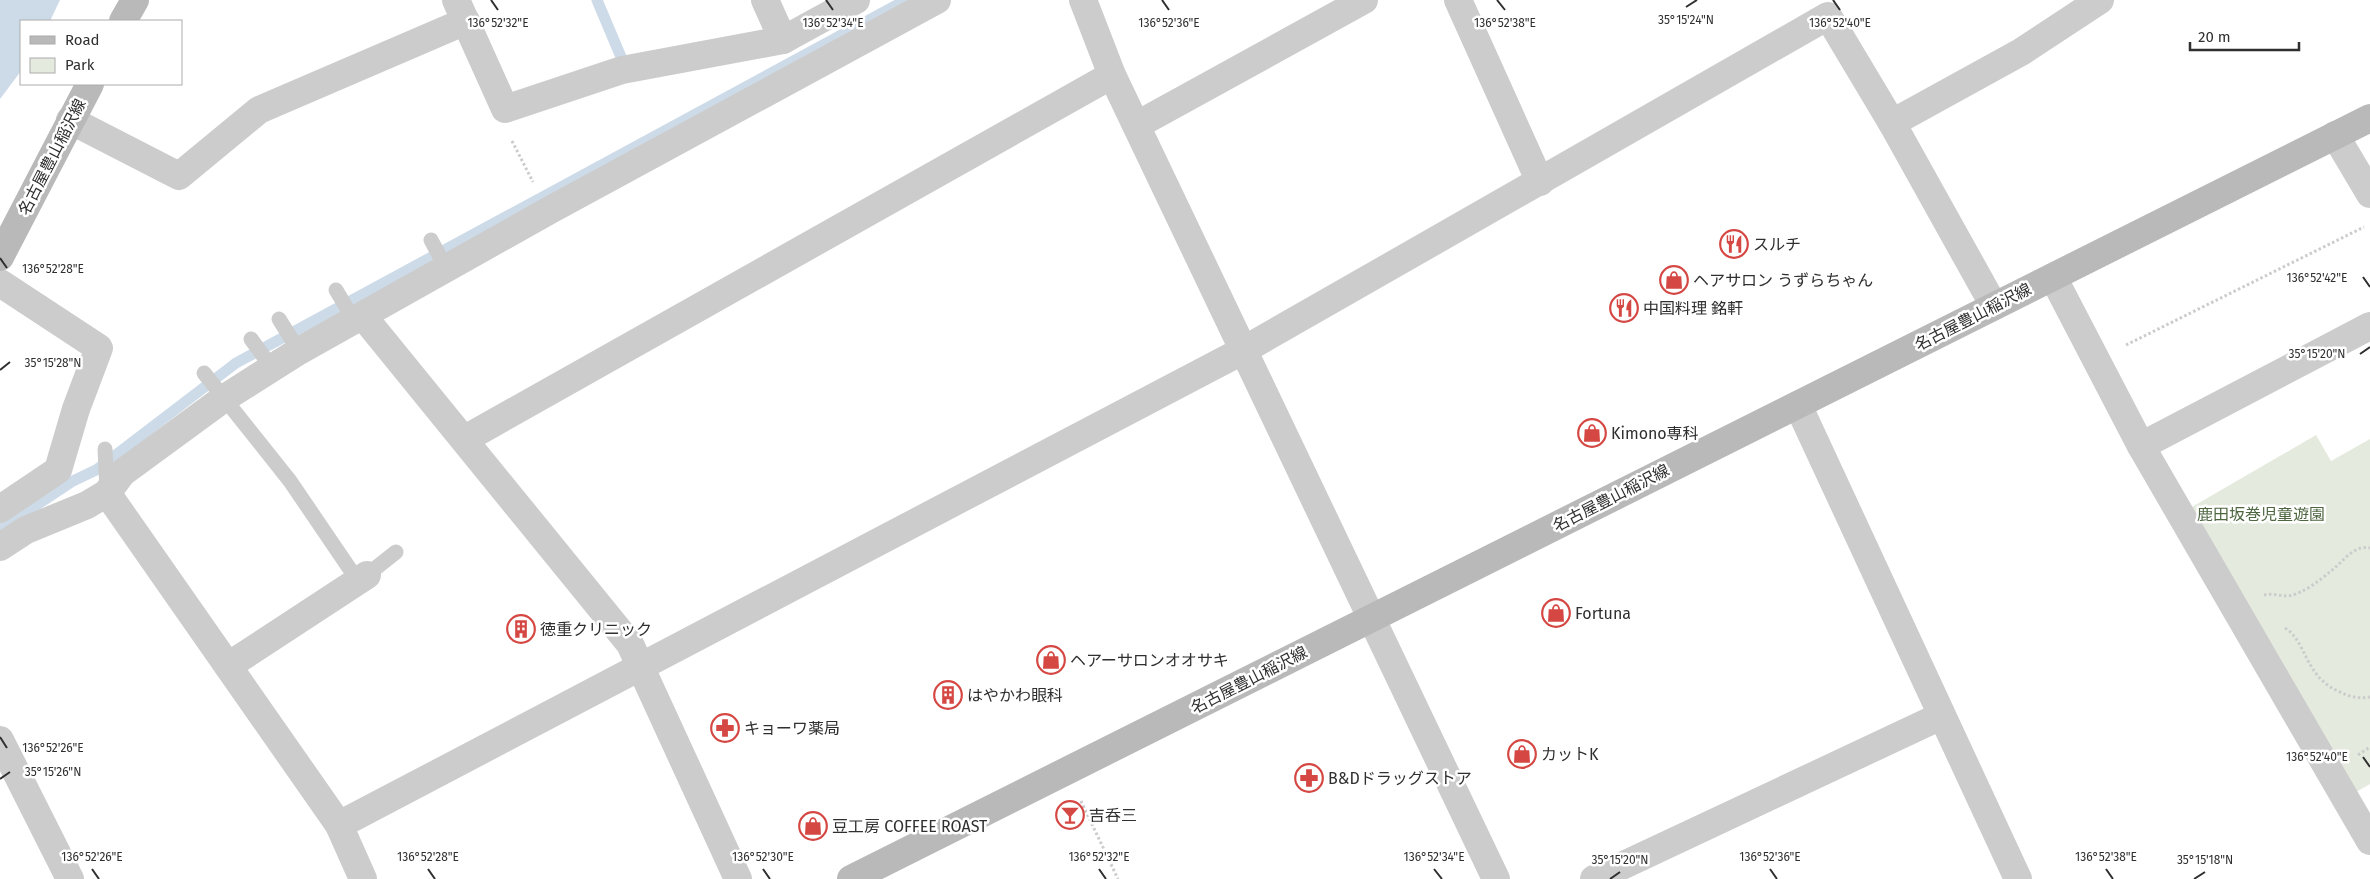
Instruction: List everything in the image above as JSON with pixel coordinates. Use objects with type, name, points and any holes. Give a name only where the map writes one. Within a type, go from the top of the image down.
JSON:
[{"type":"main road","points":[[125,20],[135,0]]},
{"type":"main road","name":"名古屋豊山稲沢線","points":[[0,257],[89,85]]},
{"type":"main road","name":"名古屋豊山稲沢線","points":[[852,879],[2370,118]]},
{"type":"street","points":[[765,0],[783,40]]},
{"type":"street","points":[[70,120],[179,176],[259,110],[461,11],[505,109],[622,70],[783,40],[856,0]]},
{"type":"street","points":[[0,547],[26,530],[87,505],[107,493],[122,473],[223,399],[299,351],[446,268],[937,0]]},
{"type":"street","points":[[1083,0],[1112,75],[1242,351],[1496,879]]},
{"type":"street","points":[[1137,125],[1364,0]]},
{"type":"street","points":[[1458,0],[1540,182]]},
{"type":"street","points":[[1892,123],[2021,52],[2100,0]]},
{"type":"street","points":[[339,825],[1242,351],[1540,182],[1824,8],[1892,123],[1994,306]]},
{"type":"street","points":[[465,439],[1112,75]]},
{"type":"street","points":[[2335,135],[2370,194]]},
{"type":"street","points":[[2053,277],[2141,446],[2370,841]]},
{"type":"street","points":[[0,283],[99,348],[76,409],[58,470],[0,509]]},
{"type":"street","points":[[359,318],[465,439],[630,644],[738,879]]},
{"type":"street","points":[[2141,446],[2370,326]]},
{"type":"street","points":[[1798,405],[2018,879]]},
{"type":"street","points":[[107,493],[339,825],[363,879]]},
{"type":"street","points":[[228,666],[363,578]]},
{"type":"street","points":[[1594,879],[1941,716]]},
{"type":"street","points":[[0,740],[70,879]]},
{"type":"lane","points":[[431,240],[446,268]]},
{"type":"lane","points":[[336,290],[359,318]]},
{"type":"lane","points":[[279,319],[299,351]]},
{"type":"lane","points":[[251,339],[272,368]]},
{"type":"lane","points":[[204,373],[363,578],[396,552]]},
{"type":"lane","points":[[105,449],[107,493]]},
{"type":"path","points":[[505,109],[506,127],[534,185]]},
{"type":"path","points":[[2096,360],[2370,224]]},
{"type":"path","points":[[2232,604],[2269,594],[2289,596],[2307,588],[2334,570],[2346,557],[2366,547],[2370,548]]},
{"type":"path","points":[[2283,626],[2289,630],[2298,643],[2316,675],[2329,688],[2362,699],[2370,697]]},
{"type":"path","points":[[1067,772],[1118,879]]},
{"type":"green space","name":"鹿田坂巻児童遊園","points":[[2316,435],[2331,461],[2370,439],[2370,784],[2356,792],[2190,508]]},
{"type":"water","points":[[0,0],[60,0],[50,20],[20,20],[20,72],[0,99]]},
{"type":"waterway","points":[[597,0],[621,57]]},
{"type":"waterway","points":[[0,529],[73,481],[96,470],[236,363],[906,0]]},
{"type":"place","name":"スルチ","points":[[1734,244]]},
{"type":"place","name":"ヘアサロン うずらちゃん","points":[[1674,280]]},
{"type":"place","name":"中国料理 銘軒","points":[[1624,308]]},
{"type":"place","name":"Kimono専科","points":[[1592,433]]},
{"type":"place","name":"Fortuna","points":[[1556,613]]},
{"type":"place","name":"徳重クリニック","points":[[521,629]]},
{"type":"place","name":"ヘアーサロンオオサキ","points":[[1051,660]]},
{"type":"place","name":"はやかわ眼科","points":[[948,695]]},
{"type":"place","name":"キョーワ薬局","points":[[725,728]]},
{"type":"place","name":"カットK","points":[[1522,754]]},
{"type":"place","name":"B&Dドラッグストア","points":[[1309,778]]},
{"type":"place","name":"吉呑三","points":[[1070,815]]},
{"type":"place","name":"豆工房 COFFEE ROAST","points":[[813,826]]}]
